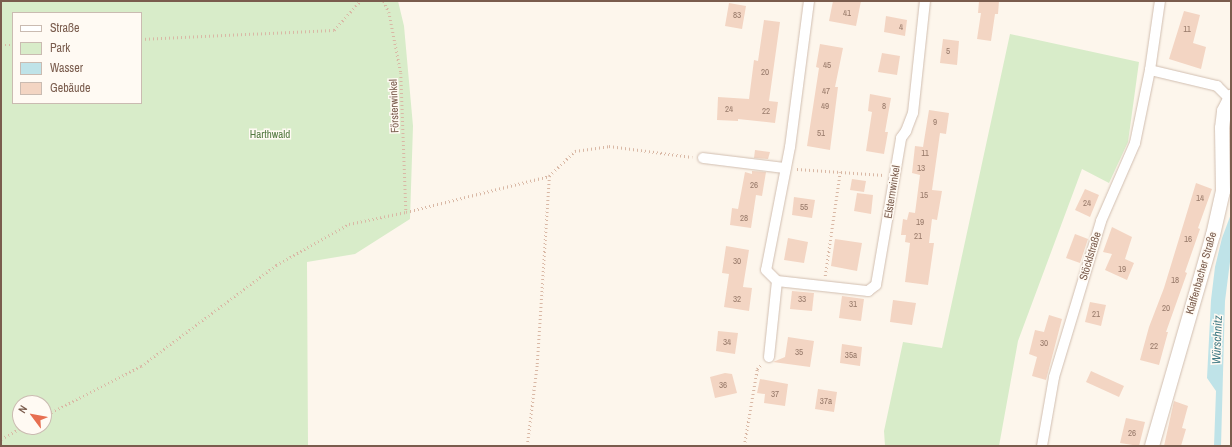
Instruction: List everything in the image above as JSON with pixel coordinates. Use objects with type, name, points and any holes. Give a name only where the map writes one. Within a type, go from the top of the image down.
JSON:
[{"type":"main road","name":"Klaffenbacher Straße","points":[[1152,446],[1213,235],[1223,191],[1222,128],[1224,111],[1231,98]]},
{"type":"street","points":[[769,357],[777,281],[766,270],[790,147],[809,1]]},
{"type":"street","name":"Elsternwinkel","points":[[777,281],[868,291],[876,286],[901,138],[906,131],[913,113],[925,1]]},
{"type":"street","name":"Stöcklstraße","points":[[1042,446],[1054,377],[1101,221],[1135,143],[1150,70],[1160,1]]},
{"type":"street","points":[[1150,70],[1217,86],[1231,98]]},
{"type":"street","points":[[703,158],[785,168]]},
{"type":"path","points":[[142,39],[334,30],[360,1]]},
{"type":"path","name":"Försterwinkel","points":[[384,1],[388,12],[401,73],[406,212]]},
{"type":"path","points":[[1,46],[12,45]]},
{"type":"path","points":[[52,412],[141,366],[276,265],[349,224],[406,212],[548,176],[575,151],[609,146],[703,158]]},
{"type":"path","points":[[785,168],[894,176]]},
{"type":"path","points":[[824,286],[840,172]]},
{"type":"path","points":[[527,446],[537,364],[548,176]]},
{"type":"path","points":[[744,446],[757,369],[769,357]]},
{"type":"path","points":[[1,439],[12,433]]},
{"type":"green space","name":"Harthwald","points":[[1,1],[398,1],[404,26],[413,126],[410,219],[355,254],[307,262],[308,446],[1,446]]},
{"type":"green space","points":[[1010,34],[1139,62],[1128,142],[1109,183],[1082,169],[1018,341],[999,446],[885,446],[884,431],[903,342],[942,348]]},
{"type":"water","name":"Würschnitz","points":[[1231,214],[1231,254],[1225,301],[1221,446],[1214,446],[1216,391],[1207,378],[1211,300],[1215,267],[1222,238]]},
{"type":"building","points":[[833,1],[861,1],[856,26],[829,21]]},
{"type":"building","points":[[979,1],[999,1],[998,14],[995,14],[991,41],[977,39],[981,13],[978,13]]},
{"type":"building","points":[[729,3],[746,6],[742,29],[725,26]]},
{"type":"building","points":[[1184,11],[1200,15],[1193,43],[1206,47],[1201,69],[1169,59]]},
{"type":"building","points":[[886,16],[907,20],[905,36],[884,32]]},
{"type":"building","points":[[764,20],[780,22],[769,101],[778,102],[775,123],[738,119],[738,121],[717,120],[718,97],[749,99],[754,60],[758,61]]},
{"type":"building","points":[[943,39],[959,41],[957,65],[940,63]]},
{"type":"building","points":[[820,44],[843,48],[835,87],[838,87],[830,150],[807,146],[819,68],[816,67]]},
{"type":"building","points":[[882,53],[900,56],[897,75],[878,72]]},
{"type":"building","points":[[870,94],[891,98],[885,132],[888,132],[884,154],[866,151],[872,112],[868,111]]},
{"type":"building","points":[[929,110],[949,113],[946,134],[940,133],[932,190],[942,191],[937,220],[932,219],[929,243],[934,243],[928,285],[905,282],[910,243],[905,242],[906,235],[901,235],[903,219],[907,220],[909,212],[915,213],[920,175],[912,173],[915,146],[923,147]]},
{"type":"building","points":[[755,150],[770,152],[768,159],[754,158]]},
{"type":"building","points":[[752,171],[766,172],[762,196],[756,195],[751,228],[730,225],[732,208],[738,209],[745,172],[752,174]]},
{"type":"building","points":[[852,179],[866,181],[864,192],[850,190]]},
{"type":"building","points":[[1196,183],[1212,189],[1198,228],[1200,229],[1185,272],[1187,273],[1166,332],[1168,332],[1159,365],[1140,360],[1149,327],[1164,288]]},
{"type":"building","points":[[1085,189],[1099,195],[1090,217],[1075,210]]},
{"type":"building","points":[[857,193],[873,195],[871,214],[854,211]]},
{"type":"building","points":[[794,197],[815,200],[812,218],[792,215]]},
{"type":"building","points":[[1112,227],[1132,237],[1125,259],[1134,263],[1127,280],[1105,270],[1112,254],[1103,252]]},
{"type":"building","points":[[1075,234],[1088,239],[1080,263],[1066,258]]},
{"type":"building","points":[[788,238],[808,242],[804,263],[784,260]]},
{"type":"building","points":[[835,239],[862,243],[857,271],[831,266]]},
{"type":"building","points":[[726,246],[749,250],[743,287],[752,288],[749,311],[724,307],[729,274],[722,273]]},
{"type":"building","points":[[792,291],[814,293],[812,311],[790,309]]},
{"type":"building","points":[[842,296],[864,299],[861,321],[839,318]]},
{"type":"building","points":[[893,300],[916,303],[912,325],[890,322]]},
{"type":"building","points":[[1090,302],[1106,305],[1101,326],[1085,322]]},
{"type":"building","points":[[1049,315],[1062,319],[1046,380],[1032,376],[1037,357],[1029,354],[1035,330],[1044,332]]},
{"type":"building","points":[[718,331],[738,333],[735,354],[716,351]]},
{"type":"building","points":[[788,337],[814,341],[810,367],[773,362],[785,357]]},
{"type":"building","points":[[842,344],[862,347],[860,366],[840,363]]},
{"type":"building","points":[[1091,371],[1124,386],[1119,397],[1086,382]]},
{"type":"building","points":[[725,373],[732,374],[737,393],[715,398],[710,377]]},
{"type":"building","points":[[760,379],[788,384],[785,406],[764,403],[765,394],[757,393]]},
{"type":"building","points":[[818,389],[837,392],[834,412],[815,409]]},
{"type":"building","points":[[1174,401],[1188,406],[1182,428],[1186,429],[1181,446],[1164,446]]},
{"type":"building","points":[[1126,418],[1145,422],[1139,446],[1120,443]]}]
